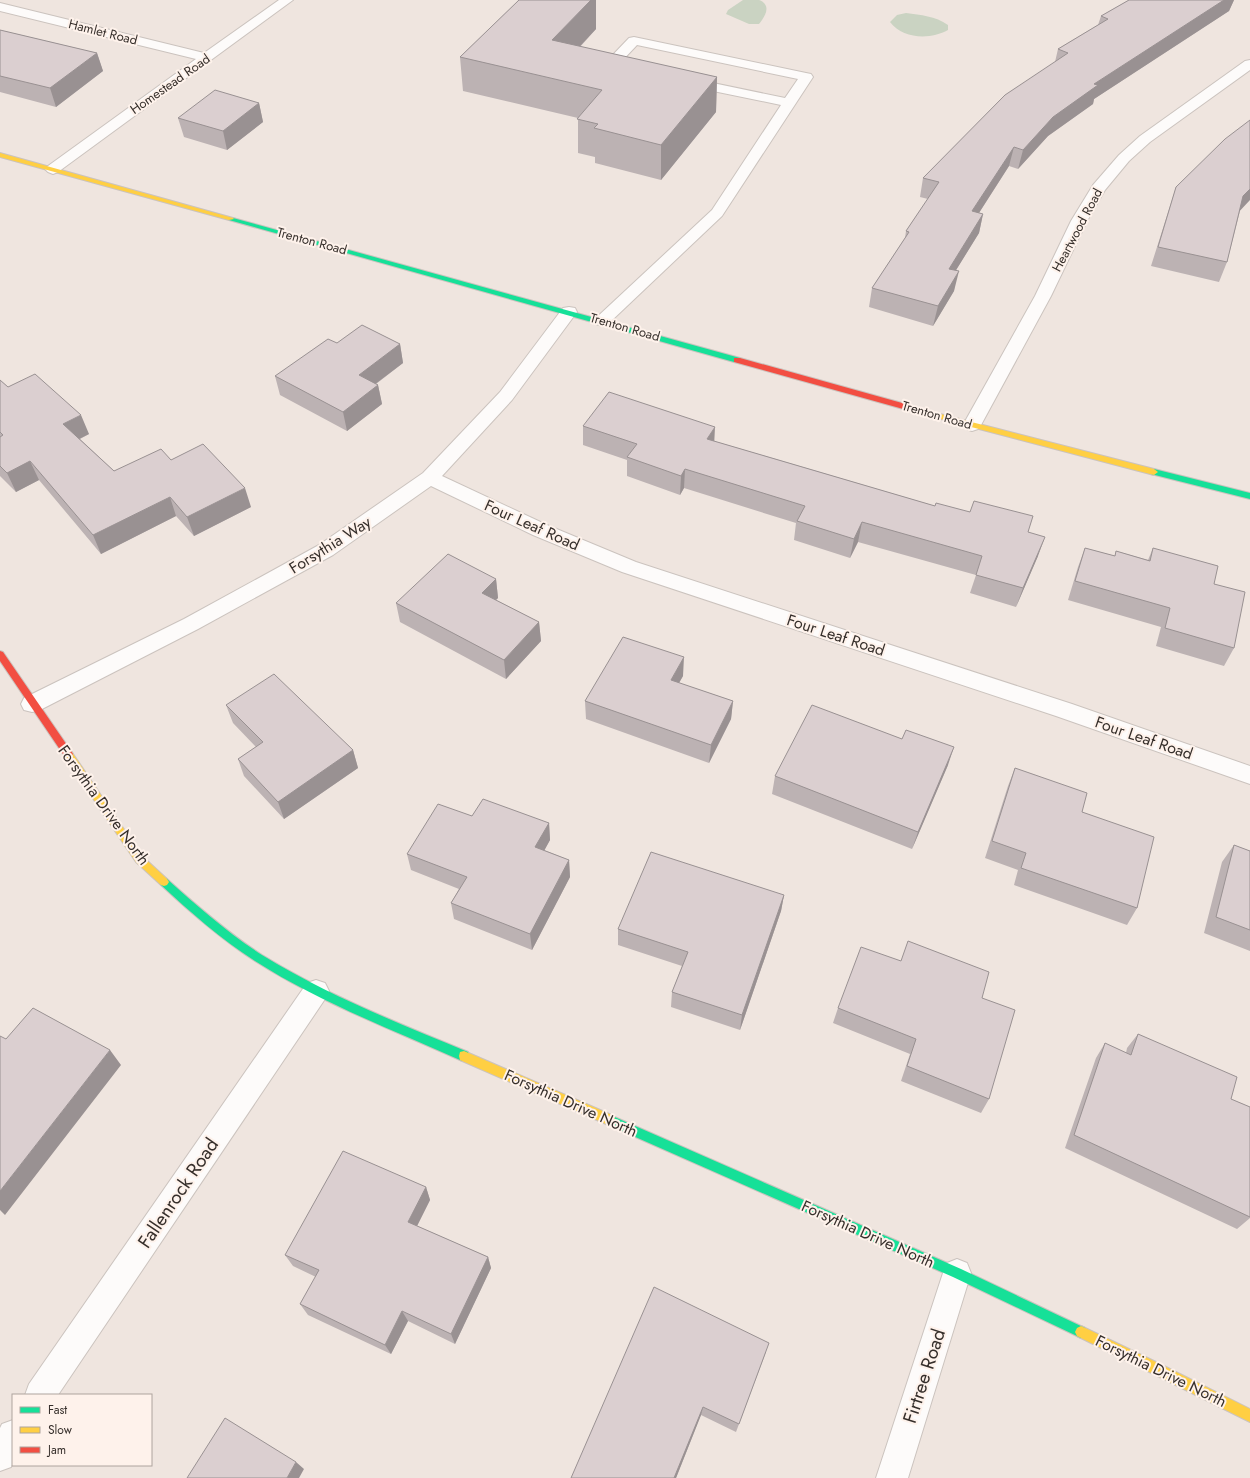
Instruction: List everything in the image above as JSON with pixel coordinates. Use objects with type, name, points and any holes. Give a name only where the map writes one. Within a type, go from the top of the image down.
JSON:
[{"type":"main road","name":"Trenton Road","points":[[0,155],[972,424],[1250,496]]},
{"type":"main road","name":"Forsythia Drive North","points":[[0,654],[32,704],[139,859],[206,920],[271,966],[316,991],[957,1273],[1154,1367],[1250,1416]]},
{"type":"street","name":"Homestead Road","points":[[53,169],[287,0]]},
{"type":"street","name":"Hamlet Road","points":[[0,7],[207,58]]},
{"type":"street","name":"Heartwood Road","points":[[972,424],[1043,296],[1079,221],[1098,188],[1124,158],[1145,139],[1250,64]]},
{"type":"street","name":"Forsythia Way","points":[[32,704],[191,624],[326,550],[430,478],[506,396],[569,312]]},
{"type":"street","name":"Four Leaf Road","points":[[430,478],[540,530],[629,566],[1064,710],[1250,775]]},
{"type":"street","name":"Fallenrock Road","points":[[41,1394],[316,991]]},
{"type":"street","name":"Firtree Road","points":[[892,1478],[957,1273]]},
{"type":"street","points":[[0,1456],[12,1438]]},
{"type":"lane","points":[[602,321],[717,213],[806,78],[634,41],[611,65],[642,71]]},
{"type":"lane","points":[[680,80],[789,103]]},
{"type":"green space","points":[[743,0],[759,0],[766,5],[766,12],[759,24],[749,24],[726,14],[728,10]]},
{"type":"green space","points":[[906,13],[928,16],[943,22],[948,25],[948,30],[933,35],[909,35],[895,28],[890,22],[897,15]]},
{"type":"building","points":[[519,0],[591,0],[552,40],[717,77],[661,145],[594,128],[598,124],[577,119],[602,90],[460,57]]},
{"type":"building","points":[[1129,0],[1224,0],[1094,84],[1098,85],[1053,117],[1023,150],[1014,147],[972,211],[983,214],[949,269],[959,271],[938,306],[872,288],[909,232],[906,231],[939,182],[923,178],[1005,95],[1068,53],[1058,49],[1108,19],[1101,16]]},
{"type":"building","points":[[0,30],[97,53],[50,88],[0,76]]},
{"type":"building","points":[[215,90],[259,103],[223,131],[178,118]]},
{"type":"building","points":[[1250,120],[1250,189],[1243,196],[1227,262],[1158,247],[1176,187],[1225,139]]},
{"type":"building","points":[[362,325],[400,344],[359,375],[378,385],[343,412],[275,376],[328,339],[337,343]]},
{"type":"building","points":[[35,374],[81,415],[63,424],[114,471],[161,449],[171,460],[203,444],[245,488],[187,517],[170,497],[93,535],[30,461],[7,473],[0,466],[0,437],[3,435],[0,432],[0,380],[8,387]]},
{"type":"building","points":[[609,392],[715,427],[707,439],[935,506],[936,503],[970,512],[974,501],[1033,516],[1028,532],[1045,537],[1023,588],[976,575],[982,556],[862,522],[854,539],[797,521],[805,506],[685,469],[681,476],[627,457],[637,444],[583,426]]},
{"type":"building","points":[[1085,548],[1115,556],[1116,551],[1150,561],[1153,548],[1218,566],[1214,584],[1245,592],[1234,648],[1165,628],[1170,608],[1075,581]]},
{"type":"building","points":[[448,554],[496,579],[482,593],[539,622],[504,660],[396,603]]},
{"type":"building","points":[[623,637],[684,657],[671,680],[733,701],[711,745],[585,701]]},
{"type":"building","points":[[274,674],[353,750],[278,802],[238,759],[263,742],[226,705]]},
{"type":"building","points":[[812,705],[902,739],[906,730],[954,747],[918,832],[775,776]]},
{"type":"building","points":[[1015,768],[1087,793],[1082,812],[1154,837],[1137,908],[1021,868],[1026,853],[992,841]]},
{"type":"building","points":[[483,799],[549,823],[535,847],[569,860],[530,934],[451,903],[467,877],[407,854],[438,804],[472,816]]},
{"type":"building","points":[[1234,845],[1250,851],[1250,930],[1216,917]]},
{"type":"building","points":[[651,852],[784,895],[742,1015],[672,992],[688,952],[618,929]]},
{"type":"building","points":[[908,941],[989,972],[982,998],[1015,1010],[989,1099],[907,1066],[916,1039],[838,1008],[861,947],[901,961]]},
{"type":"building","points":[[33,1008],[110,1050],[0,1191],[0,1036],[6,1039]]},
{"type":"building","points":[[1138,1034],[1237,1077],[1231,1099],[1250,1107],[1250,1217],[1074,1135],[1105,1043],[1131,1055]]},
{"type":"building","points":[[343,1151],[426,1187],[408,1222],[488,1257],[451,1334],[402,1311],[385,1345],[300,1304],[319,1270],[285,1255]]},
{"type":"building","points":[[654,1287],[769,1343],[739,1424],[703,1407],[674,1478],[571,1478]]},
{"type":"building","points":[[225,1418],[296,1462],[287,1478],[187,1478]]},
{"type":"traffic: fast","points":[[231,219],[737,360]]},
{"type":"traffic: fast","points":[[1154,472],[1250,496]]},
{"type":"traffic: fast","points":[[164,882],[230,937],[258,957],[295,979],[318,992],[366,1014],[464,1056]]},
{"type":"traffic: fast","points":[[610,1120],[957,1273],[1081,1332]]},
{"type":"traffic: slow","points":[[0,155],[231,219]]},
{"type":"traffic: slow","points":[[917,410],[1154,472]]},
{"type":"traffic: slow","points":[[68,754],[139,859],[164,882]]},
{"type":"traffic: slow","points":[[464,1056],[610,1120]]},
{"type":"traffic: slow","points":[[1081,1332],[1250,1416]]},
{"type":"traffic: jam","points":[[737,360],[917,410]]},
{"type":"traffic: jam","points":[[0,654],[68,754]]}]
